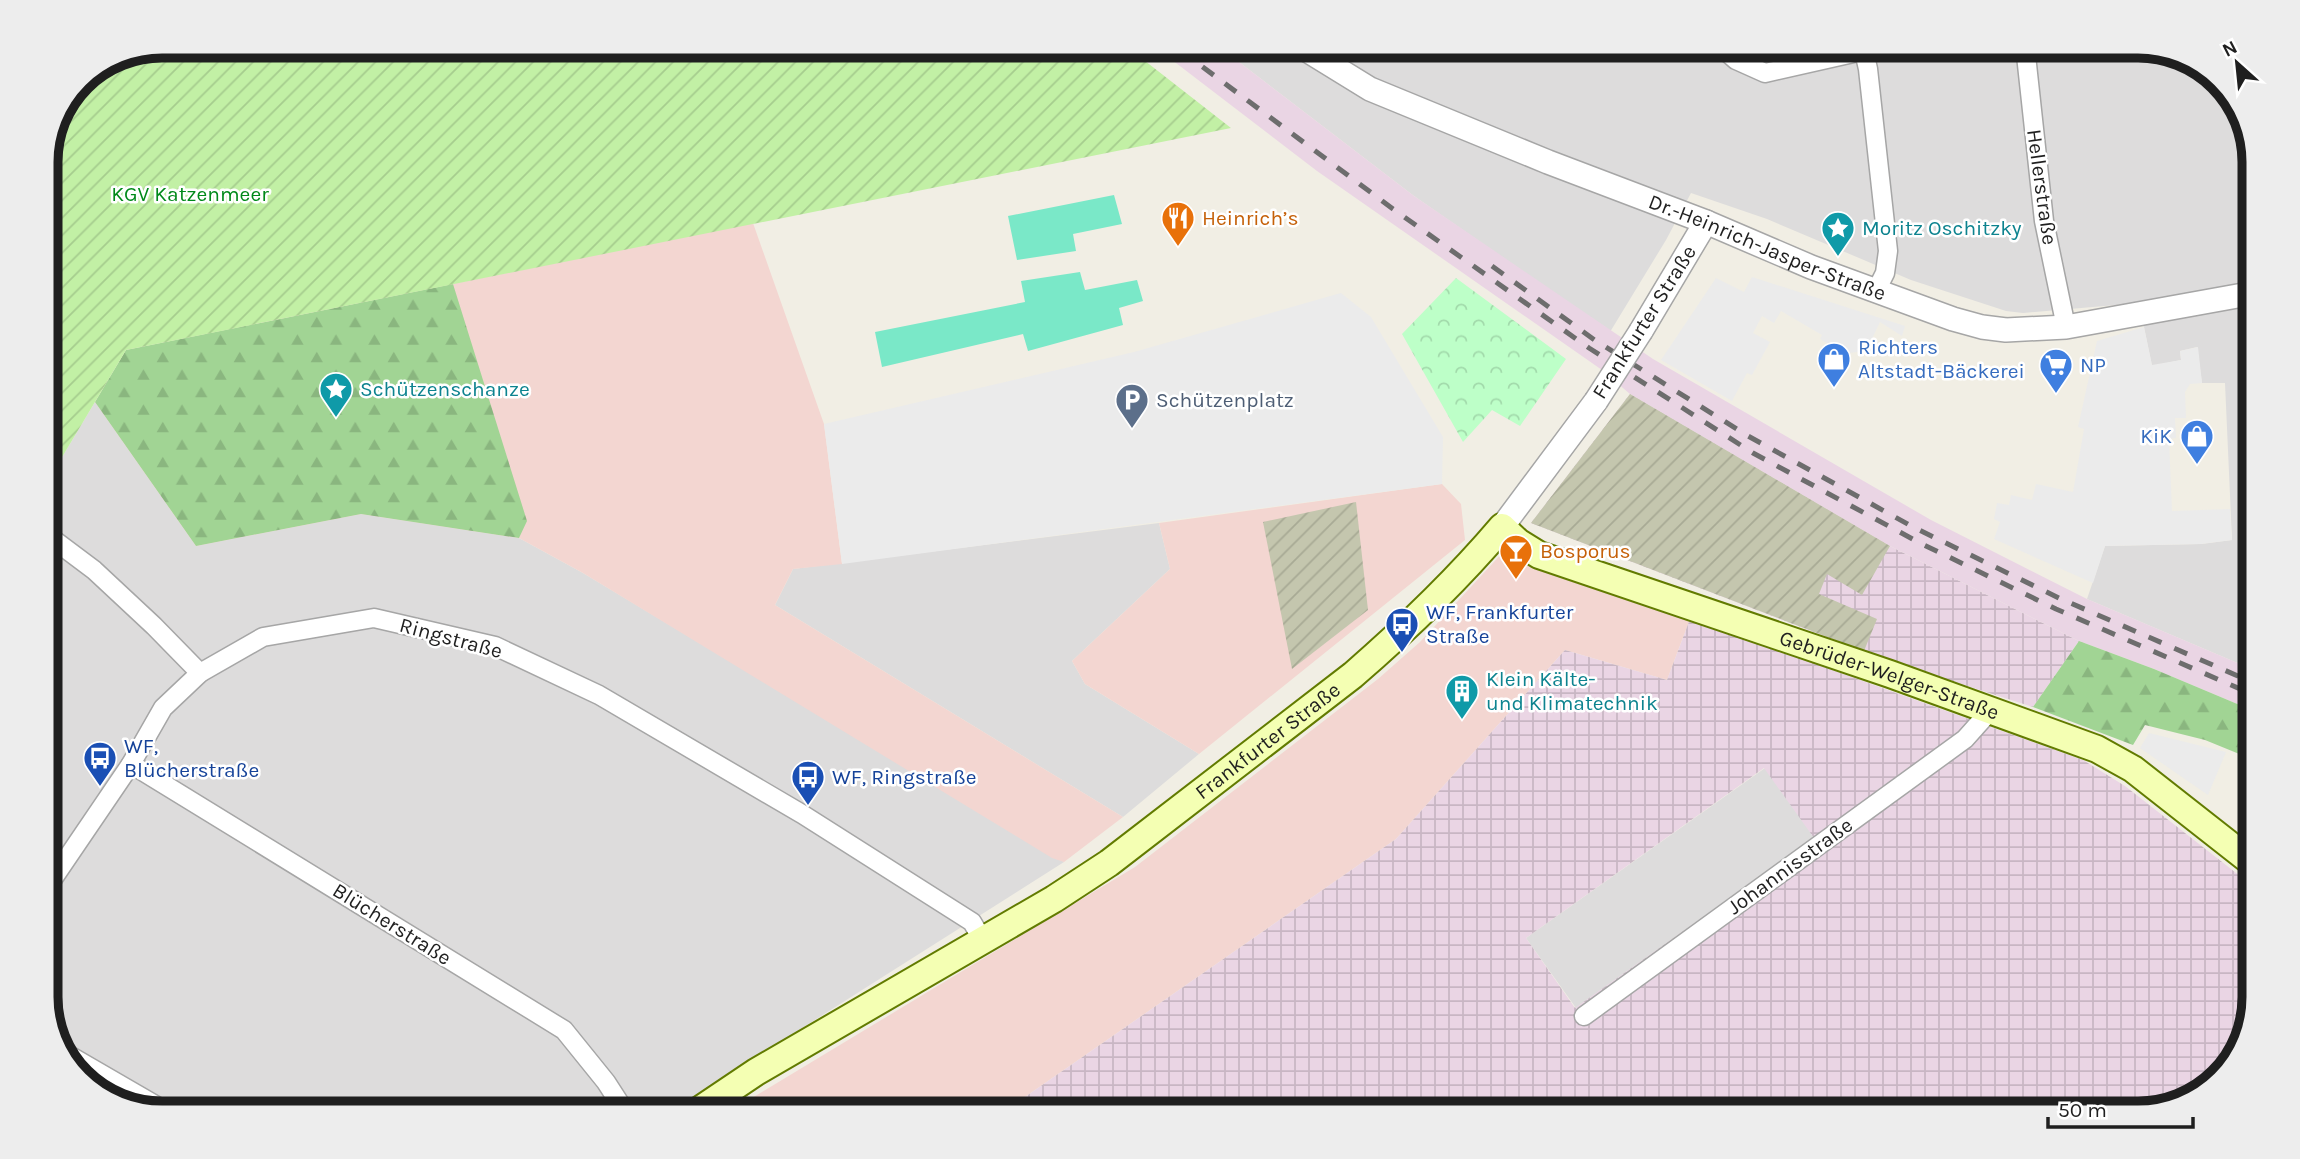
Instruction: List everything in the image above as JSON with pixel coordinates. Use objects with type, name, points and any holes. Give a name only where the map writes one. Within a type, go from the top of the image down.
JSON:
[{"type":"main road","name":"Gebrüder-Welger-Straße","points":[[1503,527],[1518,542],[1539,555],[1890,674],[2097,750],[2133,769],[2242,854]]},
{"type":"main road","name":"Frankfurter Straße","points":[[714,1101],[756,1072],[1109,863],[1353,675],[1451,582],[1503,527]]},
{"type":"street","name":"Dr.-Heinrich-Jasper-Straße","points":[[1320,58],[1370,89],[1548,162],[1706,222],[1811,267],[1952,320],[1982,327],[2026,330],[2066,327],[2242,300]]},
{"type":"street","points":[[1734,58],[1765,73],[1827,58]]},
{"type":"street","points":[[1870,58],[1888,251],[1885,273],[1877,291]]},
{"type":"street","name":"Hellerstraße","points":[[2026,58],[2044,221],[2066,327]]},
{"type":"street","name":"Frankfurter Straße","points":[[1503,527],[1596,401],[1706,222]]},
{"type":"street","points":[[58,543],[94,569],[200,673]]},
{"type":"street","name":"Ringstraße","points":[[58,871],[131,764],[163,708],[200,673],[263,636],[374,618],[495,646],[599,695],[802,814],[972,922],[982,939]]},
{"type":"street","name":"Johannisstraße","points":[[1584,1016],[1965,739],[1990,711]]},
{"type":"street","name":"Blücherstraße","points":[[131,764],[564,1030],[618,1101]]},
{"type":"street","points":[[81,1062],[144,1099]]},
{"type":"shaded area","points":[[1169,58],[1234,58],[1414,196],[1653,359],[1931,520],[2087,599],[2242,665],[2242,706],[2079,641],[1890,546],[1630,394],[1602,370],[1317,171]]},
{"type":"shaded area","points":[[1234,58],[2138,58],[2165,61],[2196,75],[2202,80],[2202,98],[2220,98],[2225,104],[2237,129],[2242,155],[2242,665],[2087,599],[2105,546],[2201,544],[2232,540],[2225,383],[2202,383],[2197,347],[2180,351],[2181,360],[2152,366],[2139,303],[2023,313],[2006,311],[1911,280],[1767,219],[1691,193],[1610,332],[1414,196]]},
{"type":"shaded area","points":[[753,223],[824,424],[842,564],[793,569],[775,605],[1123,817],[1064,862],[1052,858],[583,573],[519,538],[361,514],[196,546],[95,402],[126,350]]},
{"type":"shaded area","points":[[1752,277],[1905,326],[1902,336],[1880,322],[1869,345],[1857,352],[1840,354],[1841,351],[1820,339],[1822,335],[1781,311],[1774,323],[1762,316],[1753,333],[1770,342],[1752,375],[1747,373],[1732,401],[1661,360],[1716,278],[1744,292]]},
{"type":"shaded area","name":"Schützenplatz","points":[[1341,293],[1371,317],[1443,437],[1442,484],[842,564],[824,424],[1134,352]]},
{"type":"shaded area","points":[[2144,327],[2152,365],[2181,360],[2180,351],[2198,347],[2202,383],[2190,384],[2185,392],[2186,418],[2175,418],[2176,438],[2169,439],[2172,511],[2230,509],[2232,540],[2201,544],[2105,546],[2093,583],[1994,539],[2000,522],[1994,519],[1997,503],[2009,505],[2011,495],[2032,500],[2036,484],[2073,492],[2084,429],[2078,427],[2097,341]]},
{"type":"shaded area","points":[[1630,394],[1890,546],[2079,641],[2033,707],[1889,661],[1531,523]]},
{"type":"shaded area","points":[[1630,394],[1890,546],[1862,595],[1827,574],[1819,594],[1877,619],[1864,651],[1531,523]]},
{"type":"shaded area","points":[[95,402],[196,546],[361,514],[519,538],[583,573],[1064,862],[687,1101],[162,1101],[135,1098],[104,1084],[84,1066],[75,1055],[63,1030],[58,1004],[58,464]]},
{"type":"shaded area","points":[[1442,484],[1461,504],[1465,540],[1199,754],[1085,684],[1072,661],[1170,569],[1159,523]]},
{"type":"shaded area","points":[[1356,502],[1368,610],[1292,669],[1263,522]]},
{"type":"shaded area","points":[[1159,523],[1170,569],[1072,661],[1085,684],[1199,754],[1123,817],[775,605],[793,569]]},
{"type":"shaded area","points":[[1505,550],[1525,555],[1690,619],[1667,680],[1565,650],[1396,839],[1019,1101],[747,1101],[1135,867],[1378,679],[1420,642]]},
{"type":"shaded area","points":[[1690,619],[2083,760],[2125,786],[2242,878],[2242,997],[2237,1030],[2225,1055],[2196,1084],[2171,1096],[2138,1101],[1019,1101],[1396,839],[1565,650],[1667,680]],"holes":[[[1764,768],[1814,838],[1575,1008],[1526,938]]]},
{"type":"shaded area","points":[[2149,733],[2226,752],[2208,795],[2140,748]]},
{"type":"shaded area","points":[[1765,768],[1814,837],[1576,1008],[1526,938]]},
{"type":"green space","name":"KGV Katzenmeer","points":[[1141,58],[1231,128],[126,350],[58,464],[58,155],[61,135],[79,99],[93,84],[122,66],[142,60]]},
{"type":"green space","points":[[1114,195],[1122,224],[1073,234],[1076,251],[1017,260],[1008,216]]},
{"type":"green space","points":[[1080,272],[1085,290],[1137,280],[1143,301],[1119,308],[1123,325],[1028,351],[1023,334],[882,367],[875,332],[1025,302],[1021,281]]},
{"type":"green space","points":[[1456,278],[1566,359],[1520,426],[1492,410],[1463,442],[1402,334]]},
{"type":"green space","points":[[453,284],[527,521],[519,538],[361,514],[196,546],[95,402],[126,350]]},
{"type":"green space","points":[[2079,641],[2242,706],[2242,755],[2205,740],[2145,725],[2133,745],[2033,707]]},
{"type":"railway","points":[[1191,58],[1393,209],[1589,348],[1753,453],[1920,543],[2056,609],[2242,690]]},
{"type":"railway","points":[[1492,266],[1596,341],[1748,436],[1915,528],[2059,598],[2242,678]]},
{"type":"place","name":"Heinrich’s","points":[[1178,248]]},
{"type":"place","name":"Moritz Oschitzky","points":[[1838,258]]},
{"type":"place","name":"Richters Altstadt-Bäckerei","points":[[1834,389]]},
{"type":"place","name":"NP","points":[[2056,395]]},
{"type":"place","name":"Schützenschanze","points":[[336,419]]},
{"type":"place","name":"Schützenplatz","points":[[1132,430]]},
{"type":"place","name":"KiK","points":[[2197,466]]},
{"type":"place","name":"Bosporus","points":[[1516,581]]},
{"type":"place","name":"WF, Frankfurter Straße","points":[[1402,654]]},
{"type":"place","name":"Klein Kälte- und Klimatechnik","points":[[1462,721]]},
{"type":"place","name":"WF, Blücherstraße","points":[[100,788]]},
{"type":"place","name":"WF, Ringstraße","points":[[808,807]]}]
